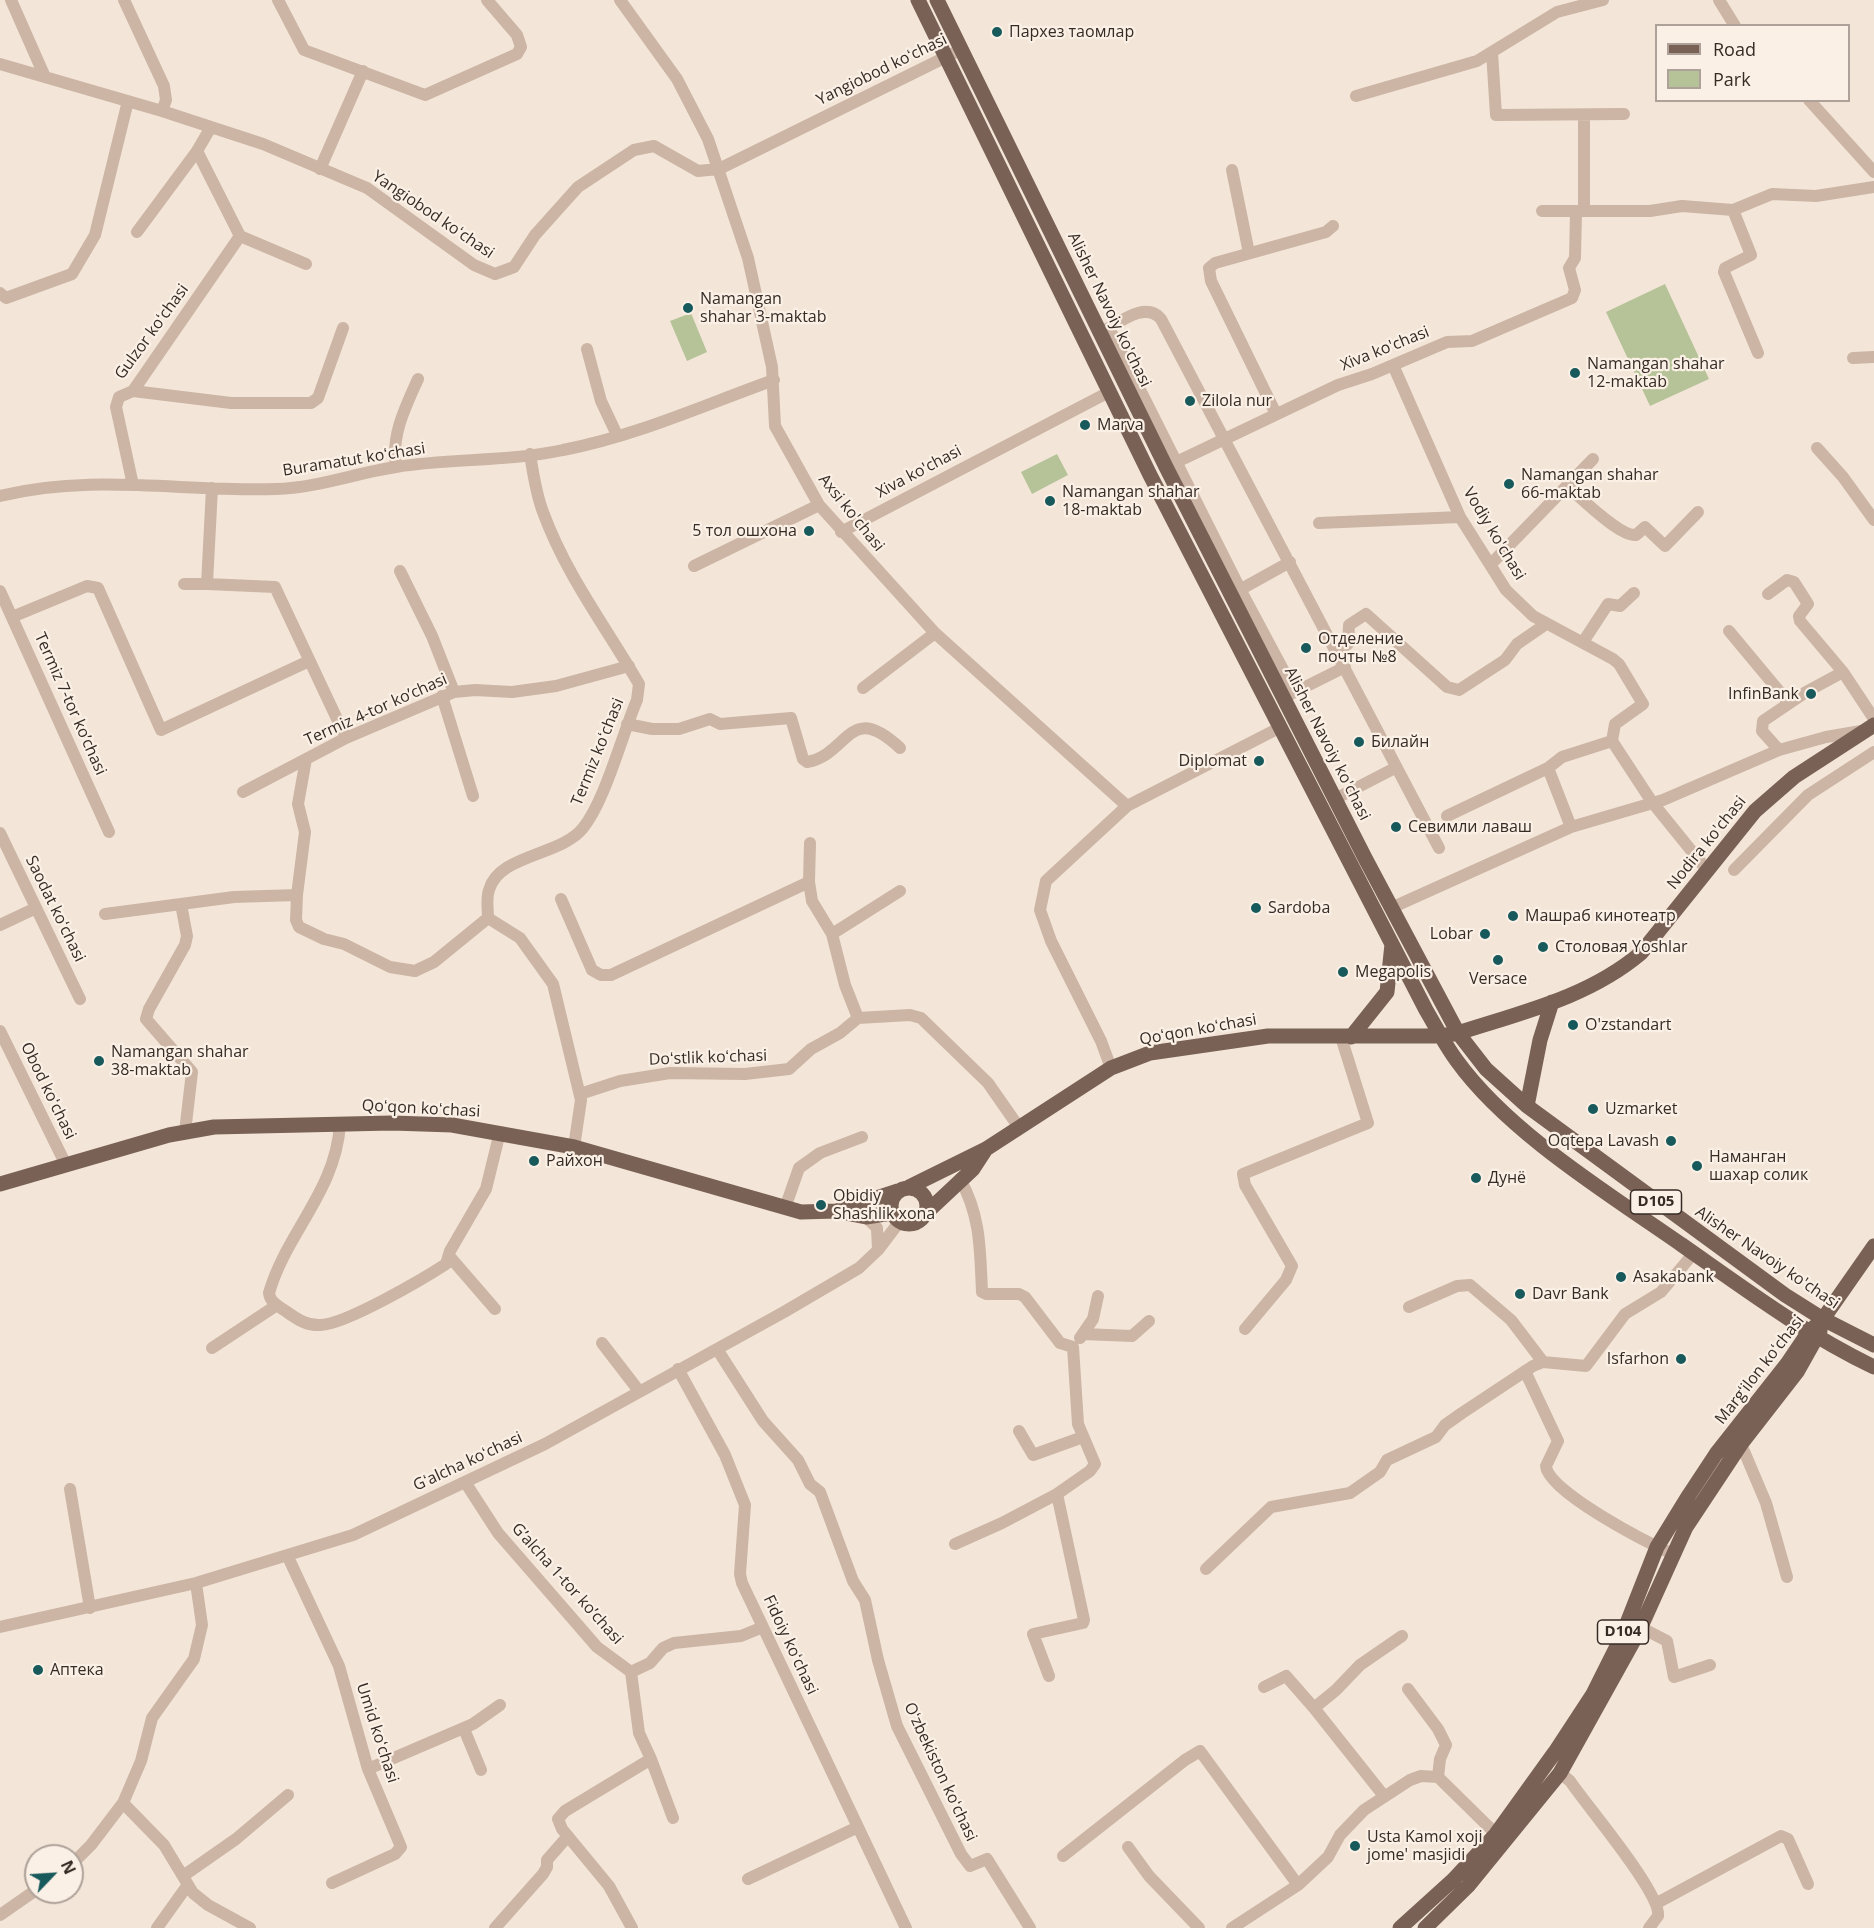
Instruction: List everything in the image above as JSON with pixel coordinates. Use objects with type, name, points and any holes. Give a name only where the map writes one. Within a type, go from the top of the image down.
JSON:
[{"type":"main road","name":"Alisher Navoiy ko'chasi","points":[[918,0],[1109,392],[1441,1036]]},
{"type":"main road","name":"Alisher Navoiy ko'chasi","points":[[939,1],[961,50],[1289,695],[1335,799],[1458,1033],[1486,1069],[1527,1106],[1714,1245],[1824,1319],[1874,1345]]},
{"type":"main road","name":"Nodira ko'chasi","points":[[1441,1036],[1458,1033],[1552,1002],[1608,979],[1641,953],[1755,811],[1794,777],[1868,728]]},
{"type":"main road","points":[[1346,1037],[1387,992],[1392,944]]},
{"type":"main road","points":[[1527,1106],[1540,1040],[1552,1002]]},
{"type":"main road","name":"Qoʻqon koʻchasi","points":[[837,1211],[904,1189],[986,1149],[1018,1126],[1111,1068],[1150,1053],[1268,1036],[1441,1036]]},
{"type":"main road","name":"D105","points":[[1441,1036],[1458,1062],[1490,1098],[1533,1137],[1694,1254],[1813,1336],[1874,1367]]},
{"type":"main road","name":"Qoʻqon koʻchasi","points":[[0,1184],[185,1132],[214,1127],[452,1125],[574,1147],[801,1212],[837,1211],[867,1218],[896,1217]]},
{"type":"main road","name":"Qoʻqon koʻchasi","points":[[926,1213],[973,1169],[986,1149]]},
{"type":"main road","points":[[904,1189],[924,1195],[927,1201],[926,1213],[912,1224],[896,1217],[891,1201],[904,1189]]},
{"type":"main road","name":"Margʻilon koʻchasi","points":[[1425,1928],[1468,1887],[1560,1773],[1640,1627],[1686,1527],[1741,1444],[1797,1372],[1813,1336],[1874,1246]]},
{"type":"main road","name":"Margʻilon koʻchasi","points":[[1400,1928],[1453,1880],[1496,1834],[1556,1752],[1593,1694],[1622,1636],[1657,1547],[1716,1454],[1787,1364],[1813,1336]]},
{"type":"street","points":[[11,0],[45,77]]},
{"type":"street","points":[[124,0],[164,86],[165,100],[162,111]]},
{"type":"street","points":[[278,0],[304,50],[363,70],[425,95],[513,57],[521,47],[520,41],[487,0]]},
{"type":"street","name":"Axsi ko'chasi","points":[[620,0],[677,79],[699,117],[719,169],[748,258],[774,380],[775,426],[819,505],[841,532],[935,633],[1127,806]]},
{"type":"street","points":[[1356,96],[1477,61],[1557,12],[1603,0]]},
{"type":"street","points":[[1719,0],[1734,24]]},
{"type":"street","name":"Yangiobod koʻchasi","points":[[0,64],[162,111],[262,144],[367,189],[474,265],[495,274],[514,267],[535,235],[559,206],[578,188],[634,150],[654,146],[698,171],[719,169],[961,50]]},
{"type":"street","points":[[1492,52],[1496,115],[1548,112],[1584,116],[1624,114]]},
{"type":"street","points":[[320,169],[363,70]]},
{"type":"street","points":[[0,293],[6,298],[72,274],[95,236],[128,101]]},
{"type":"street","points":[[1811,102],[1874,172]]},
{"type":"street","points":[[1580,211],[1584,116]]},
{"type":"street","points":[[137,232],[212,127]]},
{"type":"street","points":[[197,151],[240,236],[306,264]]},
{"type":"street","points":[[1233,170],[1249,253]]},
{"type":"street","points":[[1542,211],[1650,211],[1682,206],[1733,210],[1772,194],[1816,196],[1874,187]]},
{"type":"street","points":[[1733,210],[1751,255],[1727,267],[1725,272],[1758,353]]},
{"type":"street","name":"Xiva ko'chasi","points":[[1171,464],[1338,385],[1447,342],[1472,341],[1572,298],[1575,290],[1569,268],[1575,258],[1580,211]]},
{"type":"street","points":[[1276,414],[1208,272],[1215,263],[1326,232],[1333,226]]},
{"type":"street","name":"Gulzor koʻchasi","points":[[134,485],[116,407],[118,397],[133,391],[240,236]]},
{"type":"street","points":[[1104,330],[1137,313],[1151,310],[1156,312],[1439,848]]},
{"type":"street","points":[[133,391],[231,402],[311,404],[318,398],[343,328]]},
{"type":"street","points":[[587,349],[601,401],[617,435]]},
{"type":"street","points":[[1853,358],[1874,357]]},
{"type":"street","name":"Vodiy ko'chasi","points":[[1393,365],[1460,517],[1516,602],[1546,624],[1620,664],[1642,701],[1642,706],[1616,724],[1612,741]]},
{"type":"street","points":[[396,467],[393,450],[396,433],[418,379]]},
{"type":"street","name":"Buramatut koʻchasi","points":[[0,496],[55,485],[297,488],[396,467],[562,451],[669,420],[774,380]]},
{"type":"street","name":"Xiva ko'chasi","points":[[841,532],[1109,392]]},
{"type":"street","points":[[1817,448],[1843,477],[1874,520]]},
{"type":"street","name":"Termiz koʻchasi","points":[[489,918],[489,887],[504,869],[562,843],[583,828],[597,805],[640,692],[639,684],[629,666],[604,630],[557,545],[542,511],[530,454]]},
{"type":"street","points":[[1491,564],[1593,459]]},
{"type":"street","points":[[1567,486],[1602,517],[1630,535],[1636,535],[1645,527],[1665,546],[1698,512]]},
{"type":"street","points":[[207,584],[212,488]]},
{"type":"street","points":[[694,566],[819,505]]},
{"type":"street","points":[[1319,523],[1460,517]]},
{"type":"street","points":[[1235,592],[1290,562]]},
{"type":"street","points":[[400,571],[432,636],[472,796]]},
{"type":"street","points":[[1768,594],[1792,580],[1808,604],[1798,616],[1800,621],[1843,672],[1874,718]]},
{"type":"street","points":[[184,584],[274,586],[346,738]]},
{"type":"street","points":[[12,617],[87,586],[98,588],[161,730],[309,661]]},
{"type":"street","name":"Termiz 7-tor koʼchasi","points":[[0,591],[110,832]]},
{"type":"street","points":[[1583,642],[1608,604],[1620,606],[1634,593]]},
{"type":"street","points":[[1337,652],[1348,644],[1349,625],[1366,614],[1447,687],[1459,690],[1506,660],[1517,644],[1546,624]]},
{"type":"street","points":[[1729,631],[1789,703]]},
{"type":"street","points":[[863,688],[935,633]]},
{"type":"street","name":"Termiz 4-tor koʼchasi","points":[[489,918],[428,965],[415,971],[399,970],[299,927],[296,920],[297,895],[305,836],[298,804],[306,759],[346,738],[448,694],[475,690],[512,692],[556,686],[629,666]]},
{"type":"street","points":[[1289,695],[1345,667]]},
{"type":"street","points":[[1779,750],[1762,731],[1761,724],[1789,703],[1843,672]]},
{"type":"street","points":[[627,724],[652,729],[679,729],[710,719],[720,723],[791,718],[803,759],[807,762],[830,750],[852,731],[863,729],[874,729],[883,733],[900,748]]},
{"type":"street","points":[[1111,1068],[1101,1041],[1051,940],[1040,910],[1046,881],[1127,806],[1281,727]]},
{"type":"street","points":[[1391,908],[1571,827],[1677,795],[1779,750],[1868,728]]},
{"type":"street","points":[[1447,816],[1548,768],[1562,757],[1612,741],[1652,802],[1707,870]]},
{"type":"street","points":[[1734,870],[1808,795],[1874,752]]},
{"type":"street","points":[[243,792],[306,759]]},
{"type":"street","points":[[1335,799],[1395,768]]},
{"type":"street","points":[[1548,768],[1571,827]]},
{"type":"street","points":[[1794,777],[1808,795]]},
{"type":"street","name":"Saodat koʻchasi","points":[[0,833],[80,999]]},
{"type":"street","points":[[810,843],[809,882],[812,901],[832,934],[844,985],[858,1018],[910,1015],[921,1018],[988,1083],[1018,1126]]},
{"type":"street","points":[[561,899],[592,970],[601,975],[610,975],[809,882]]},
{"type":"street","points":[[832,934],[900,891]]},
{"type":"street","points":[[105,914],[234,897],[297,895]]},
{"type":"street","points":[[181,904],[187,936],[185,945],[149,1008],[147,1019],[192,1072],[185,1132]]},
{"type":"street","points":[[0,925],[36,908]]},
{"type":"street","points":[[489,918],[520,938],[553,984],[580,1094],[581,1112],[574,1147]]},
{"type":"street","name":"Doʻstlik koʻchasi","points":[[580,1094],[620,1081],[662,1074],[745,1074],[789,1069],[811,1049],[840,1033],[858,1018]]},
{"type":"street","name":"Obod koʻchasi","points":[[0,1031],[66,1165]]},
{"type":"street","points":[[1245,1329],[1286,1280],[1292,1266],[1245,1185],[1243,1174],[1368,1123],[1346,1037]]},
{"type":"street","points":[[340,1125],[336,1152],[322,1192],[283,1260],[270,1290],[270,1299],[304,1323],[331,1323],[376,1303],[438,1269],[450,1257]]},
{"type":"street","points":[[495,1309],[450,1257],[450,1251],[486,1189],[500,1132]]},
{"type":"street","points":[[784,1208],[799,1168],[820,1153],[862,1137]]},
{"type":"street","points":[[960,1179],[972,1200],[978,1222],[982,1292],[1019,1294],[1025,1297],[1060,1343],[1073,1347]]},
{"type":"street","name":"Gʻalcha koʻchasi","points":[[0,1627],[196,1583],[288,1557],[353,1535],[545,1444],[838,1281],[878,1250],[896,1217]]},
{"type":"street","points":[[867,1218],[877,1228],[878,1250]]},
{"type":"street","points":[[1206,1569],[1271,1507],[1324,1496],[1350,1494],[1380,1472],[1388,1460],[1436,1437],[1445,1425],[1525,1371],[1543,1362],[1586,1366],[1625,1314],[1661,1292],[1694,1254]]},
{"type":"street","points":[[1409,1307],[1457,1286],[1470,1285],[1511,1320],[1543,1362]]},
{"type":"street","points":[[955,1544],[1057,1494],[1090,1471],[1095,1464],[1078,1424],[1073,1347],[1093,1319],[1098,1296]]},
{"type":"street","points":[[212,1348],[277,1305]]},
{"type":"street","points":[[1083,1334],[1132,1336],[1149,1321]]},
{"type":"street","points":[[602,1343],[639,1390]]},
{"type":"street","name":"Oʻzbekiston koʻchasi","points":[[717,1349],[763,1421],[798,1460],[810,1484],[820,1492],[853,1581],[866,1600],[878,1660],[897,1726],[962,1854],[970,1866],[987,1859],[1030,1928]]},
{"type":"street","name":"Fidoiy koʻchasi","points":[[678,1369],[703,1413],[741,1491],[745,1505],[745,1525],[740,1574],[906,1928]]},
{"type":"street","points":[[1525,1371],[1558,1441],[1546,1466],[1549,1476],[1580,1503],[1673,1554]]},
{"type":"street","points":[[1019,1431],[1033,1455],[1083,1437]]},
{"type":"street","points":[[1741,1444],[1766,1503],[1786,1577]]},
{"type":"street","name":"Gʼalcha 1-tor koʼchasi","points":[[465,1482],[498,1533],[597,1647],[631,1672]]},
{"type":"street","points":[[70,1489],[90,1608]]},
{"type":"street","points":[[1049,1676],[1033,1634],[1083,1623],[1084,1620],[1057,1494]]},
{"type":"street","name":"Umid koʻchasi","points":[[288,1557],[339,1666],[368,1769],[401,1849],[332,1883]]},
{"type":"street","points":[[84,1852],[123,1803],[141,1761],[152,1718],[188,1669],[198,1648],[201,1625],[196,1583]]},
{"type":"street","points":[[673,1818],[639,1733],[631,1672],[650,1663],[663,1648],[674,1643],[741,1636],[763,1627]]},
{"type":"street","points":[[1640,1627],[1667,1641],[1674,1677],[1710,1665]]},
{"type":"street","points":[[1314,1708],[1336,1690],[1360,1665],[1402,1636]]},
{"type":"street","points":[[1264,1687],[1286,1676],[1384,1796]]},
{"type":"street","points":[[1407,1689],[1438,1729],[1446,1745],[1438,1777]]},
{"type":"street","points":[[368,1769],[464,1729],[500,1705]]},
{"type":"street","points":[[464,1729],[481,1770]]},
{"type":"street","points":[[1063,1856],[1185,1760],[1200,1751],[1298,1885]]},
{"type":"street","points":[[632,1928],[609,1886],[558,1823],[560,1815],[651,1759]]},
{"type":"street","points":[[1560,1773],[1570,1781],[1620,1847],[1657,1902],[1658,1916],[1649,1928]]},
{"type":"street","points":[[1232,1928],[1298,1885],[1328,1857],[1351,1823],[1384,1796],[1421,1776],[1438,1777],[1496,1834]]},
{"type":"street","points":[[157,1928],[185,1881],[288,1795]]},
{"type":"street","points":[[123,1803],[153,1832],[185,1881],[208,1905],[250,1928]]},
{"type":"street","points":[[748,1879],[858,1827]]},
{"type":"street","points":[[495,1928],[543,1874],[548,1867],[547,1860],[568,1836]]},
{"type":"street","points":[[1657,1902],[1781,1836],[1788,1839],[1808,1884]]},
{"type":"street","points":[[1128,1847],[1149,1876],[1198,1928]]},
{"type":"street","points":[[0,1915],[24,1898]]},
{"type":"green space","points":[[1665,284],[1709,379],[1650,406],[1606,312]]},
{"type":"green space","points":[[691,313],[707,352],[687,361],[670,321]]},
{"type":"green space","points":[[1057,454],[1068,475],[1032,494],[1021,472]]},
{"type":"place","name":"Пархез таомлар","points":[[997,32]]},
{"type":"place","name":"Namangan shahar 3-maktab","points":[[688,308]]},
{"type":"place","name":"Namangan shahar 12-maktab","points":[[1575,373]]},
{"type":"place","name":"Zilola nur","points":[[1190,401]]},
{"type":"place","name":"Marva","points":[[1085,425]]},
{"type":"place","name":"Namangan shahar 66-maktab","points":[[1509,484]]},
{"type":"place","name":"Namangan shahar 18-maktab","points":[[1050,501]]},
{"type":"place","name":"5 тол ошхона","points":[[809,531]]},
{"type":"place","name":"Отделение почты №8","points":[[1306,648]]},
{"type":"place","name":"InfinBank","points":[[1811,694]]},
{"type":"place","name":"Билайн","points":[[1359,742]]},
{"type":"place","name":"Diplomat","points":[[1259,761]]},
{"type":"place","name":"Севимли лаваш","points":[[1396,827]]},
{"type":"place","name":"Sardoba","points":[[1256,908]]},
{"type":"place","name":"Машраб кинотеатр","points":[[1513,916]]},
{"type":"place","name":"Lobar","points":[[1485,934]]},
{"type":"place","name":"Столовая Yoshlar","points":[[1543,947]]},
{"type":"place","name":"Versace","points":[[1498,960]]},
{"type":"place","name":"Megapolis","points":[[1343,972]]},
{"type":"place","name":"O'zstandart","points":[[1573,1025]]},
{"type":"place","name":"Namangan shahar 38-maktab","points":[[99,1061]]},
{"type":"place","name":"Uzmarket","points":[[1593,1109]]},
{"type":"place","name":"Oqtepa Lavash","points":[[1671,1141]]},
{"type":"place","name":"Райхон","points":[[534,1161]]},
{"type":"place","name":"Наманган шахар солик","points":[[1697,1166]]},
{"type":"place","name":"Дунё","points":[[1476,1178]]},
{"type":"place","name":"Obidiy Shashlik xona","points":[[821,1205]]},
{"type":"place","name":"Asakabank","points":[[1621,1277]]},
{"type":"place","name":"Davr Bank","points":[[1520,1294]]},
{"type":"place","name":"Isfarhon","points":[[1681,1359]]},
{"type":"place","name":"Аптека","points":[[38,1670]]},
{"type":"place","name":"Usta Kamol xoji jome' masjidi","points":[[1355,1846]]}]
